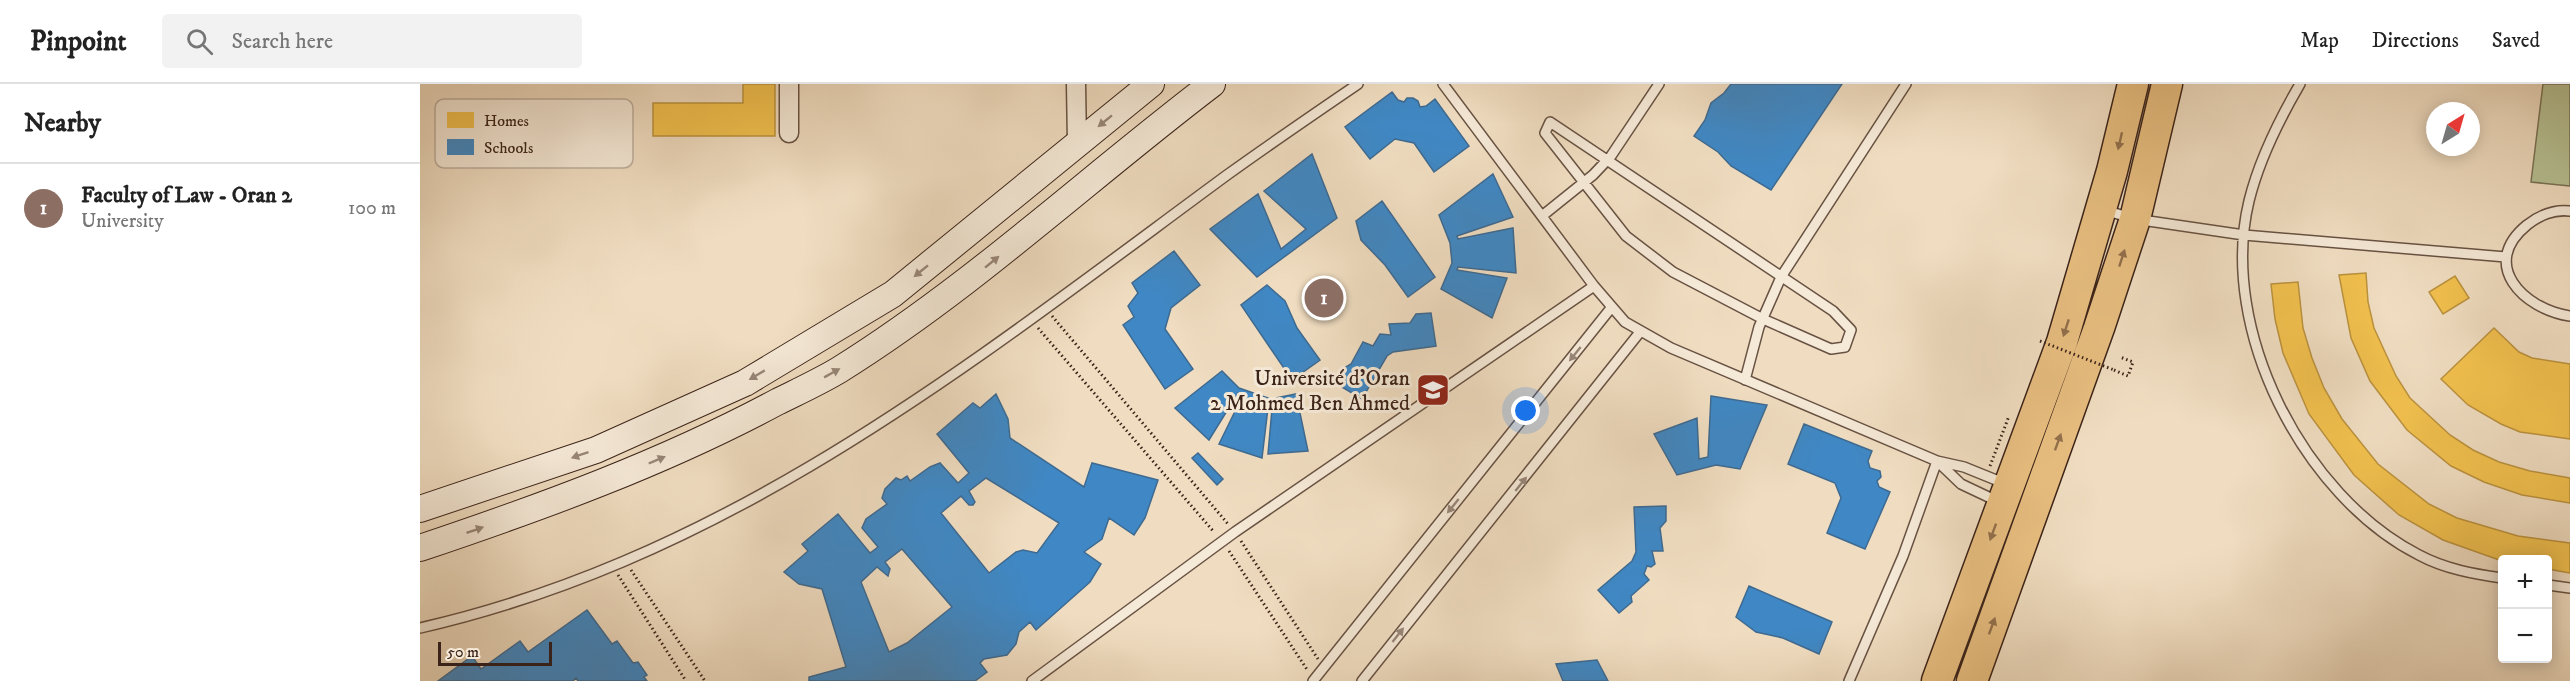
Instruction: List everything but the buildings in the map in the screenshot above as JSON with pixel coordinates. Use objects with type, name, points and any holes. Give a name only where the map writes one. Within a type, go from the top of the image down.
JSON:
[{"type":"highway","points":[[1937,681],[2000,488],[2062,342],[2102,209],[2133,84]]},
{"type":"highway","points":[[1972,681],[2099,328],[2134,219],[2166,84]]},
{"type":"main road","points":[[420,509],[596,450],[745,383],[893,294],[1151,84]]},
{"type":"main road","points":[[420,548],[516,516],[718,434],[838,370],[978,273],[1212,84]]},
{"type":"street","points":[[789,84],[789,133]]},
{"type":"street","points":[[1076,84],[1077,143]]},
{"type":"lane","points":[[420,628],[493,608],[626,561],[672,541],[811,468],[867,434],[1032,321],[1229,174],[1358,84]]},
{"type":"lane","points":[[1443,84],[1594,286],[1624,322],[1640,332],[1745,380],[1937,461],[1964,467],[2000,488]]},
{"type":"lane","points":[[1542,216],[1607,160],[1659,84]]},
{"type":"lane","points":[[1745,380],[1762,319],[1781,277],[1906,84]]},
{"type":"lane","points":[[2300,84],[2282,113],[2264,158],[2249,201],[2244,235],[2245,279],[2262,363],[2283,415],[2304,452],[2353,509],[2419,555],[2448,567],[2498,577]]},
{"type":"lane","points":[[1550,122],[1607,160],[1833,311],[1851,330],[1845,347],[1831,349],[1762,319],[1673,272],[1626,236],[1545,133],[1550,122]]},
{"type":"lane","points":[[2102,209],[2134,219],[2244,235],[2506,257]]},
{"type":"lane","points":[[2570,211],[2548,212],[2535,219],[2516,237],[2506,257],[2508,271],[2523,296],[2549,311],[2570,316]]},
{"type":"lane","points":[[1032,681],[1235,532],[1594,286]]},
{"type":"lane","points":[[1314,681],[1611,308]]},
{"type":"lane","points":[[1362,681],[1640,332]]},
{"type":"lane","points":[[1937,461],[1961,484],[2000,488]]},
{"type":"lane","points":[[1849,681],[1903,556],[1937,461]]},
{"type":"lane","points":[[2552,586],[2570,588]]},
{"type":"path","points":[[1047,310],[1235,532],[1324,668]]},
{"type":"path","points":[[1032,321],[1223,541],[1314,681]]},
{"type":"path","points":[[2040,341],[2128,376],[2133,362],[2120,357]]},
{"type":"path","points":[[2000,488],[2010,413]]},
{"type":"path","points":[[626,561],[705,681]]},
{"type":"path","points":[[612,566],[686,681]]},
{"type":"green space","points":[[2543,84],[2570,84],[2570,186],[2531,182]]},
{"type":"place","name":"Faculty of Law - Oran 2","points":[[1324,298]]},
{"type":"place","name":"Université d'Oran 2 Mohmed Ben Ahmed","points":[[1433,390]]}]
